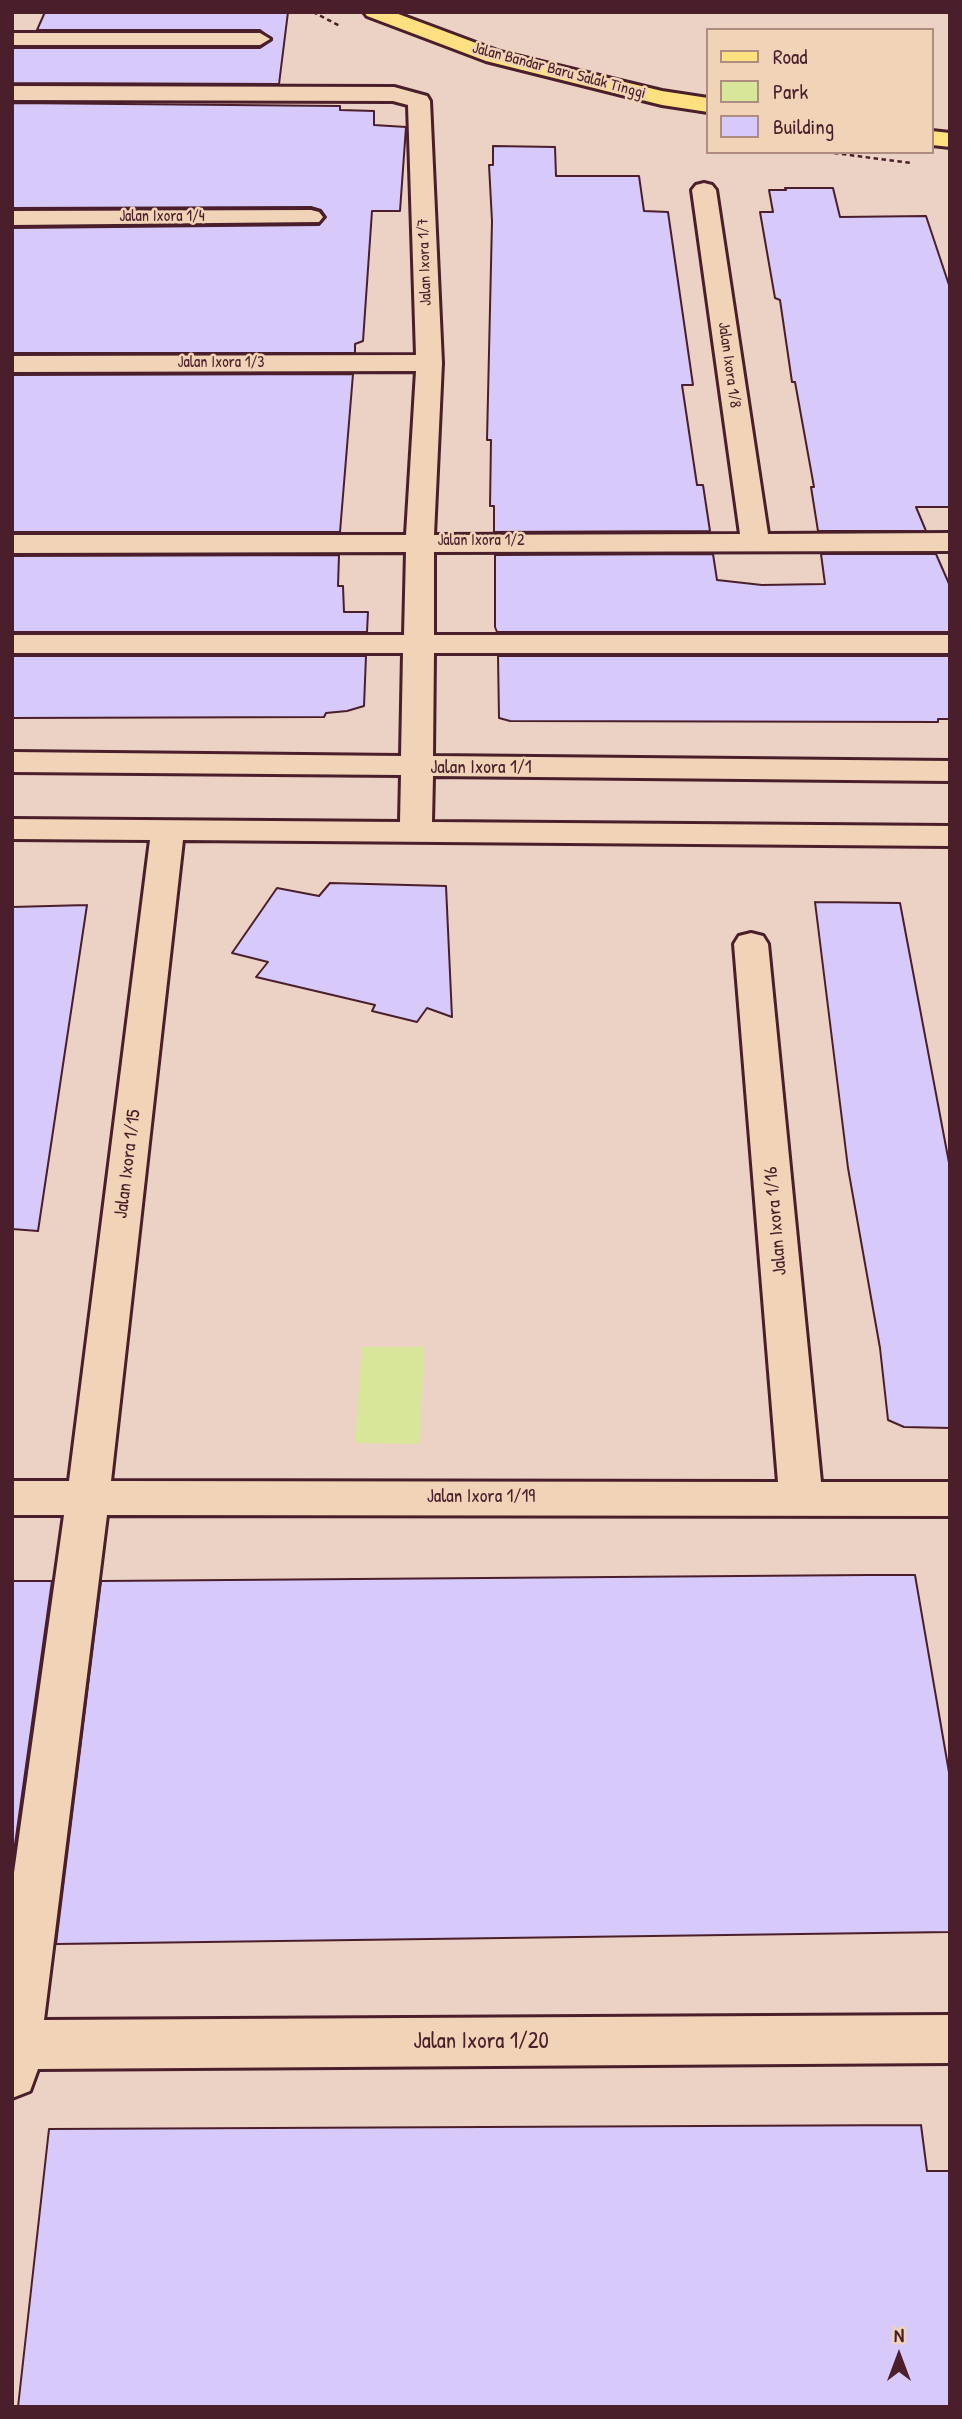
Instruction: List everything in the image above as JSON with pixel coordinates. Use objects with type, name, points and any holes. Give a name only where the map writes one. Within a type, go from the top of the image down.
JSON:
[{"type":"main road","name":"Jalan Bandar Baru Salak Tinggi","points":[[374,12],[493,57],[662,98],[706,105]]},
{"type":"main road","name":"Jalan Bandar Baru Salak Tinggi","points":[[434,12],[507,41],[667,81],[706,88]]},
{"type":"street","points":[[12,38],[260,39]]},
{"type":"street","name":"Jalan Ixora 1/7","points":[[12,93],[394,94],[419,101],[429,363],[420,541],[416,832]]},
{"type":"street","name":"Jalan Ixora 1/8","points":[[704,190],[755,541]]},
{"type":"street","name":"Jalan Ixora 1/4","points":[[12,218],[311,217]]},
{"type":"street","name":"Jalan Ixora 1/3","points":[[12,363],[429,363]]},
{"type":"street","name":"Jalan Ixora 1/2","points":[[12,544],[420,541],[950,542]]},
{"type":"street","points":[[12,644],[950,644]]},
{"type":"street","name":"Jalan Ixora 1/1","points":[[12,762],[417,768],[950,771]]},
{"type":"street","points":[[12,829],[950,836]]},
{"type":"street","name":"Jalan Ixora 1/15","points":[[14,2054],[88,1497],[168,831]]},
{"type":"street","name":"Jalan Ixora 1/16","points":[[751,944],[801,1497]]},
{"type":"street","name":"Jalan Ixora 1/19","points":[[12,1498],[950,1499]]},
{"type":"street","name":"Jalan Ixora 1/20","points":[[14,2054],[950,2039]]},
{"type":"path","points":[[840,154],[923,165]]},
{"type":"green space","points":[[362,1347],[424,1347],[420,1444],[355,1443]]},
{"type":"building","points":[[45,12],[288,12],[279,84],[12,83],[12,48],[260,48],[272,40],[260,30],[37,30]]},
{"type":"building","points":[[12,103],[340,106],[340,110],[374,111],[374,125],[406,127],[400,211],[372,211],[363,341],[355,344],[355,353],[12,353],[12,228],[319,225],[326,217],[321,210],[311,207],[12,208]]},
{"type":"building","points":[[493,146],[555,147],[556,176],[639,176],[644,211],[668,212],[693,385],[682,385],[697,485],[703,485],[710,531],[494,532],[494,506],[490,506],[491,440],[487,440],[492,221],[489,165],[493,165]]},
{"type":"building","points":[[785,188],[833,188],[840,217],[926,216],[950,288],[950,507],[916,507],[926,531],[818,531],[811,487],[814,487],[795,382],[792,382],[780,300],[775,298],[760,212],[773,212],[769,190],[786,190]]},
{"type":"building","points":[[353,374],[340,532],[12,532],[12,375]]},
{"type":"building","points":[[713,554],[717,580],[762,585],[825,584],[821,554],[936,554],[950,586],[950,632],[497,632],[495,627],[495,555]]},
{"type":"building","points":[[339,555],[338,586],[343,586],[344,612],[368,612],[367,632],[12,632],[12,556]]},
{"type":"building","points":[[12,656],[366,656],[364,706],[326,713],[324,717],[12,718]]},
{"type":"building","points":[[498,656],[950,656],[950,719],[938,719],[938,722],[510,721],[499,718]]},
{"type":"building","points":[[330,883],[446,886],[452,1017],[427,1008],[417,1022],[372,1011],[375,1005],[256,977],[268,962],[232,953],[277,888],[319,896]]},
{"type":"building","points":[[815,902],[900,903],[950,1168],[950,1428],[904,1427],[888,1420],[880,1348],[848,1168]]},
{"type":"building","points":[[87,905],[38,1231],[12,1229],[12,907]]},
{"type":"building","points":[[915,1575],[950,1778],[950,1932],[56,1944],[101,1581]]},
{"type":"building","points":[[12,1581],[52,1581],[12,1866]]},
{"type":"building","points":[[921,2125],[927,2171],[950,2171],[950,2407],[18,2407],[49,2129]]}]
